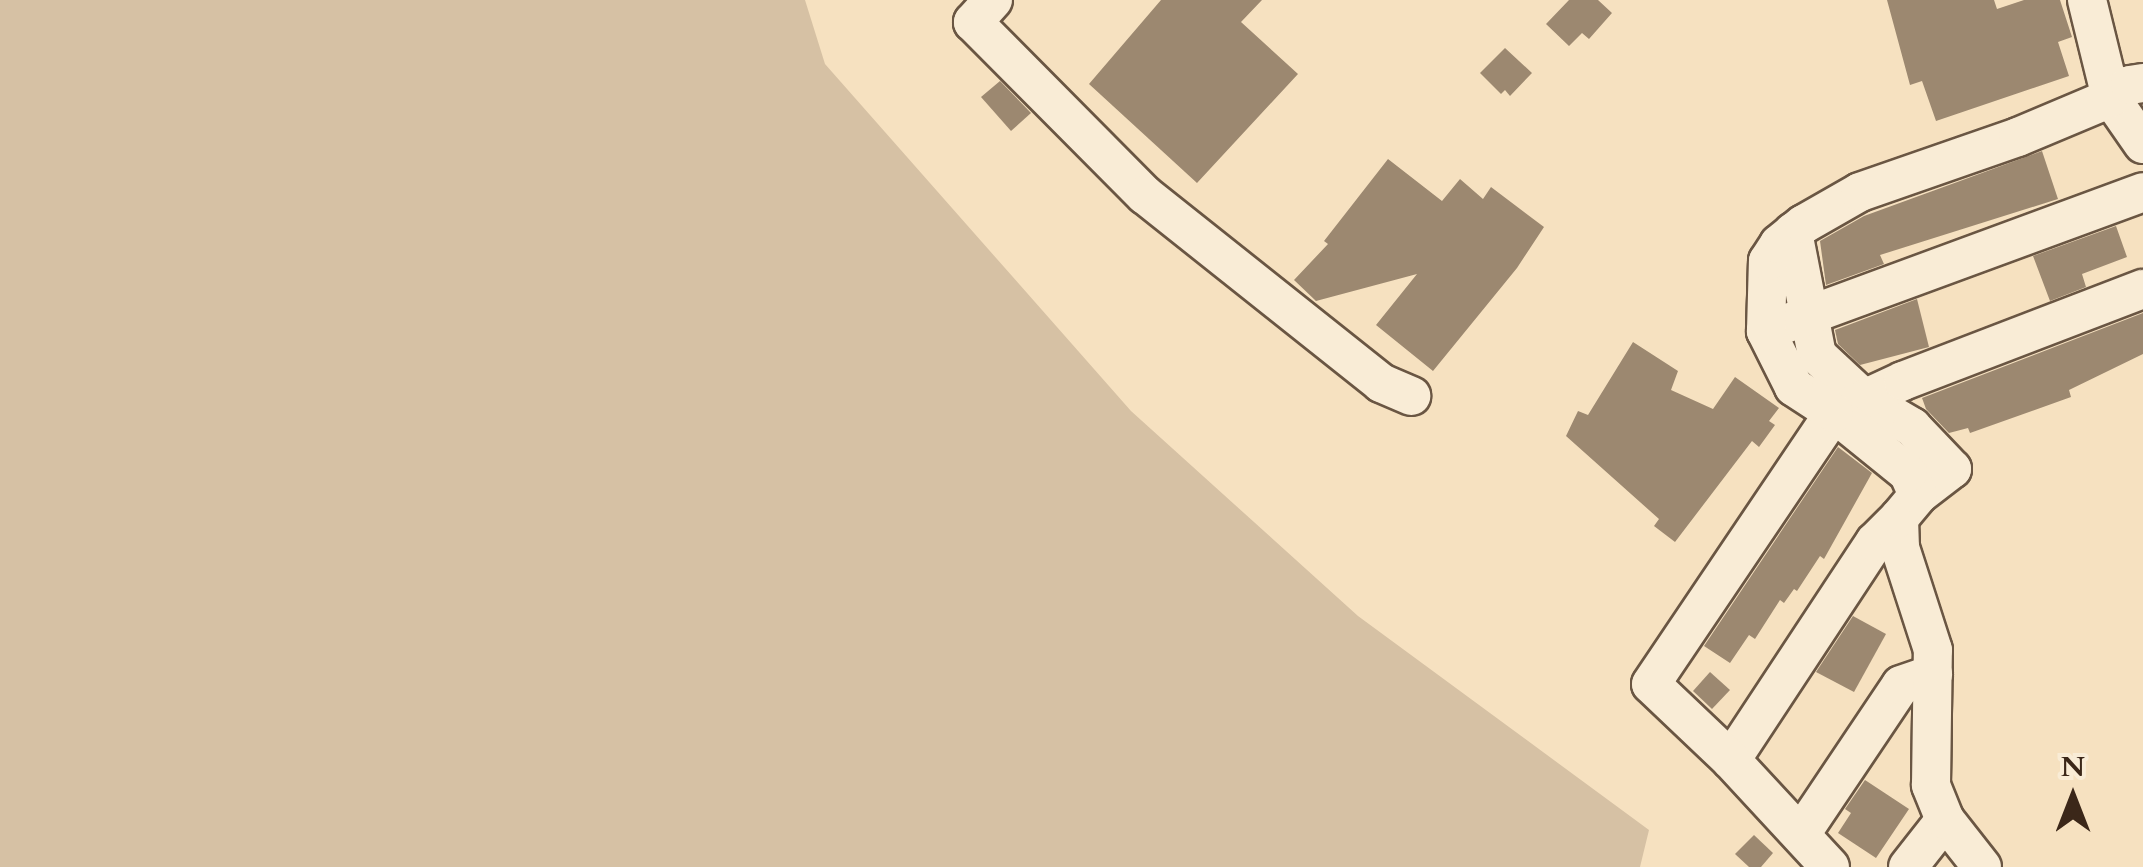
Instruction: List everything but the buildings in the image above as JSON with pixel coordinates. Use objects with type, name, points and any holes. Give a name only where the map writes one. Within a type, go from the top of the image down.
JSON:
[{"type":"street","points":[[994,0],[974,22],[1144,195],[1381,382],[1410,396]]},
{"type":"street","points":[[2086,0],[2127,91],[2143,144]]},
{"type":"street","points":[[1849,406],[1794,387],[1766,331],[1768,261],[1793,232],[1860,192],[2127,91]]},
{"type":"street","points":[[1766,331],[2143,192]]},
{"type":"street","points":[[1793,232],[1817,355],[1849,406],[1908,473],[1908,506],[1900,548],[1933,650],[1931,785],[1944,820],[1982,867]]},
{"type":"street","points":[[1830,867],[1730,760],[1651,684],[1849,406],[2143,289]]},
{"type":"street","points":[[1730,760],[1876,542],[1908,506]]},
{"type":"street","points":[[1802,834],[1901,685],[1933,674]]},
{"type":"street","points":[[1908,867],[1944,820]]},
{"type":"shaded area","points":[[0,0],[805,0],[825,64],[1131,411],[1358,616],[1649,830],[1640,867],[0,867]]}]
